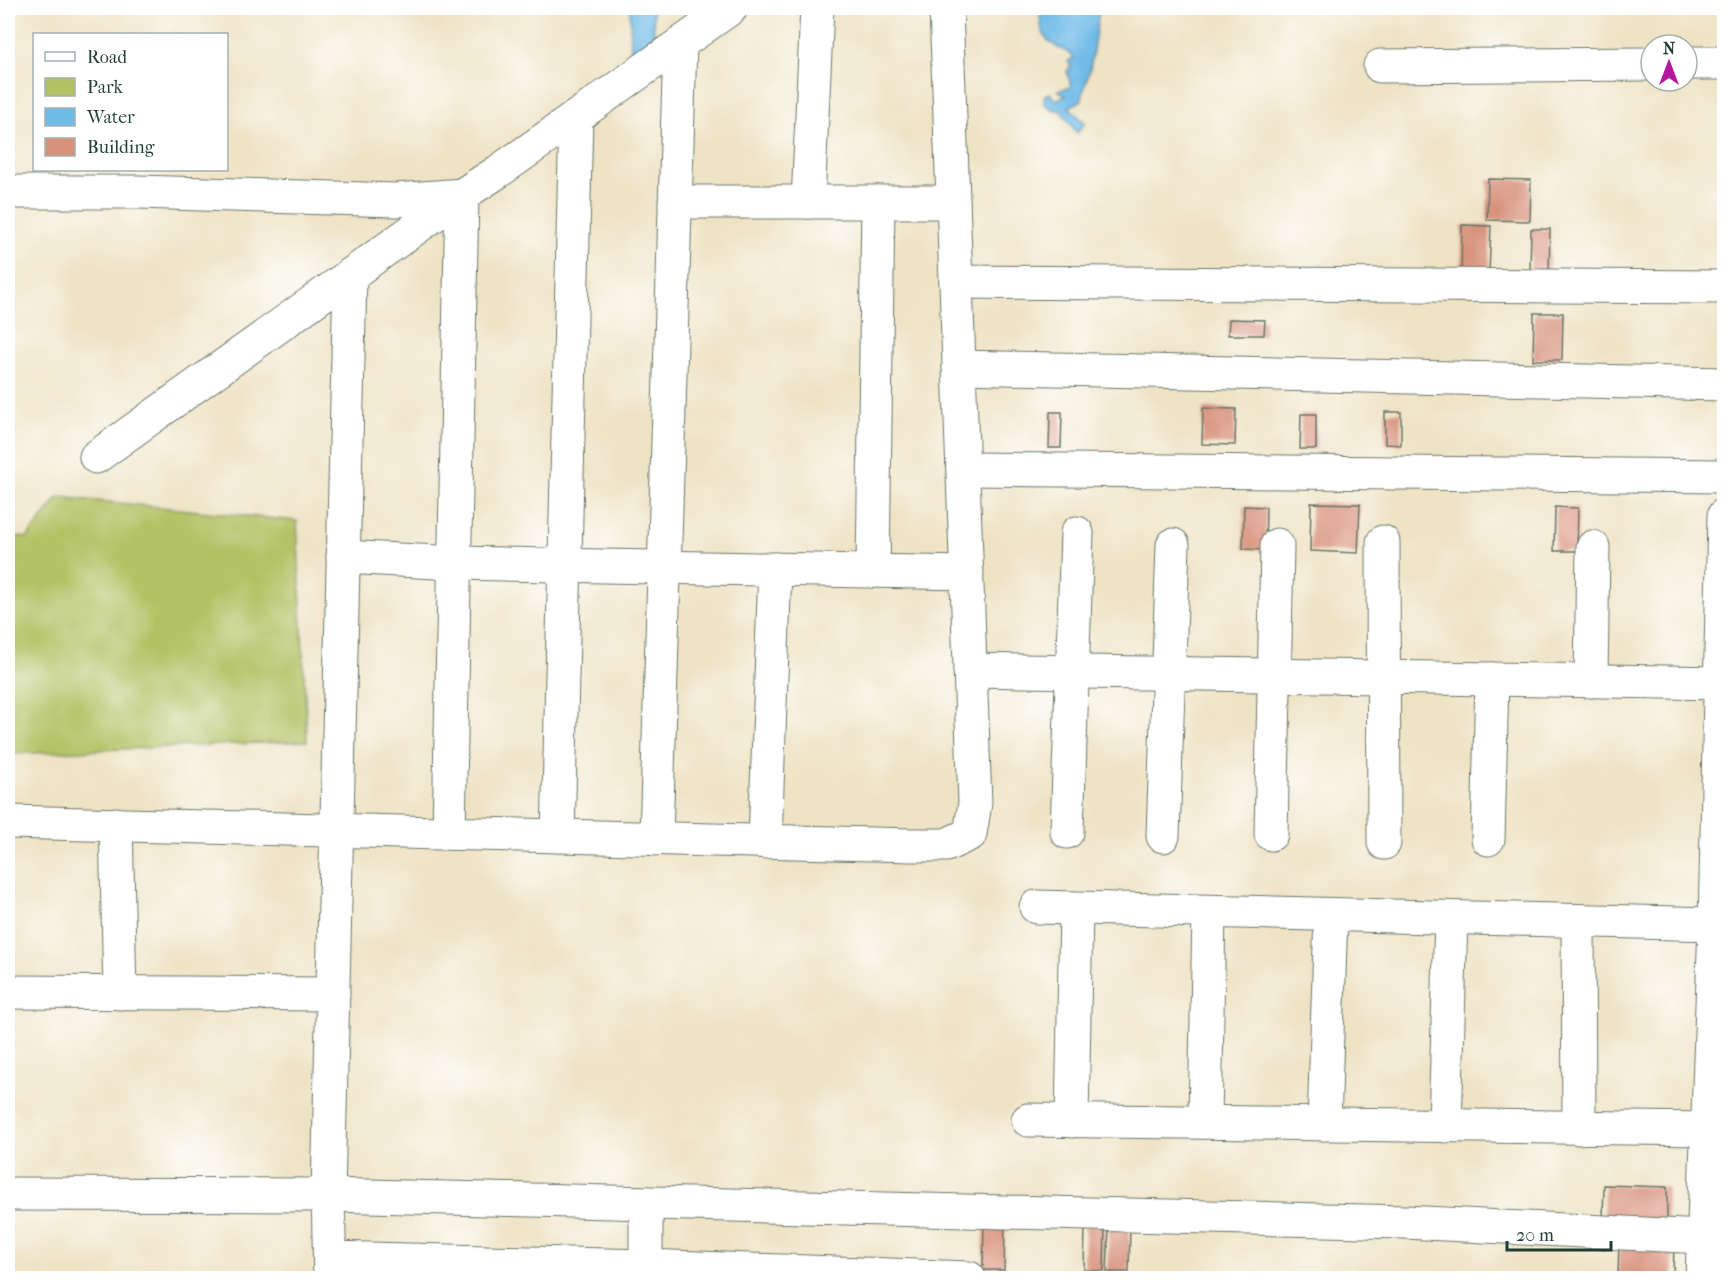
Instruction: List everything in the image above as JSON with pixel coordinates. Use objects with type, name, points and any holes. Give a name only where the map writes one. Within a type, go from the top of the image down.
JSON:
[{"type":"street","points":[[96,457],[462,195],[731,8]]},
{"type":"street","points":[[808,202],[817,8]]},
{"type":"street","points":[[8,822],[946,845],[970,834],[975,802],[946,8]]},
{"type":"street","points":[[656,839],[680,44]]},
{"type":"street","points":[[1699,63],[1725,63]]},
{"type":"street","points":[[1380,66],[1639,64]]},
{"type":"street","points":[[558,836],[576,117]]},
{"type":"street","points":[[8,192],[138,192],[396,200],[462,195]]},
{"type":"street","points":[[449,833],[462,195]]},
{"type":"street","points":[[675,202],[953,202]]},
{"type":"street","points":[[873,572],[878,202]]},
{"type":"street","points":[[350,275],[328,1195],[330,1268],[969,1278]]},
{"type":"street","points":[[956,282],[1725,287]]},
{"type":"street","points":[[959,367],[1725,384]]},
{"type":"street","points":[[963,469],[1725,476]]},
{"type":"street","points":[[1702,1278],[1721,783],[1725,515]]},
{"type":"street","points":[[1067,832],[1077,533]]},
{"type":"street","points":[[1383,542],[1384,843]]},
{"type":"street","points":[[1163,836],[1173,545]]},
{"type":"street","points":[[1271,834],[1277,545]]},
{"type":"street","points":[[1591,681],[1593,547]]},
{"type":"street","points":[[343,557],[455,563],[967,573]]},
{"type":"street","points":[[765,842],[775,569]]},
{"type":"street","points":[[970,670],[1722,683]]},
{"type":"street","points":[[1488,839],[1492,679]]},
{"type":"street","points":[[116,824],[120,993]]},
{"type":"street","points":[[1036,908],[1714,924]]},
{"type":"street","points":[[1072,1121],[1076,909]]},
{"type":"street","points":[[1205,1122],[1209,912]]},
{"type":"street","points":[[1324,1124],[1331,915]]},
{"type":"street","points":[[1445,1126],[1451,918]]},
{"type":"street","points":[[1578,921],[1579,1128]]},
{"type":"street","points":[[8,992],[333,994]]},
{"type":"street","points":[[1028,1120],[1707,1129]]},
{"type":"street","points":[[8,1194],[328,1195],[1405,1222],[1703,1237]]},
{"type":"street","points":[[646,1203],[646,1272]]},
{"type":"green space","points":[[59,497],[297,521],[307,741],[8,754],[8,535],[27,538]]},
{"type":"water","points":[[630,8],[653,8],[654,36],[631,59]]},
{"type":"water","points":[[1040,8],[1081,8],[1099,11],[1090,69],[1081,101],[1069,107],[1085,123],[1077,133],[1061,111],[1045,104],[1044,96],[1050,93],[1055,100],[1066,96],[1058,90],[1071,87],[1067,71],[1071,67],[1068,61],[1074,58],[1052,44],[1045,36],[1041,26]]},
{"type":"building","points":[[1488,179],[1531,180],[1530,221],[1487,220]]},
{"type":"building","points":[[1462,225],[1491,226],[1489,274],[1461,274]]},
{"type":"building","points":[[1531,229],[1550,229],[1549,273],[1530,272]]},
{"type":"building","points":[[1534,313],[1563,313],[1562,360],[1533,360]]},
{"type":"building","points":[[1229,319],[1265,320],[1264,335],[1228,335]]},
{"type":"building","points":[[1203,408],[1236,409],[1235,445],[1202,444]]},
{"type":"building","points":[[1050,412],[1062,412],[1061,448],[1049,448]]},
{"type":"building","points":[[1385,412],[1401,412],[1401,445],[1385,444]]},
{"type":"building","points":[[1301,414],[1316,414],[1316,449],[1300,449]]},
{"type":"building","points":[[1311,503],[1360,504],[1358,553],[1310,551]]},
{"type":"building","points":[[1244,506],[1266,507],[1265,550],[1243,549]]},
{"type":"building","points":[[1555,507],[1578,508],[1577,551],[1554,551]]},
{"type":"building","points":[[1604,1185],[1667,1187],[1667,1222],[1603,1220]]},
{"type":"building","points":[[984,1222],[1005,1223],[1004,1270],[983,1270]]},
{"type":"building","points":[[1085,1225],[1105,1225],[1104,1271],[1084,1270]]},
{"type":"building","points":[[1109,1225],[1130,1225],[1129,1272],[1107,1272]]},
{"type":"building","points":[[1619,1241],[1674,1243],[1673,1278],[1618,1278]]}]
